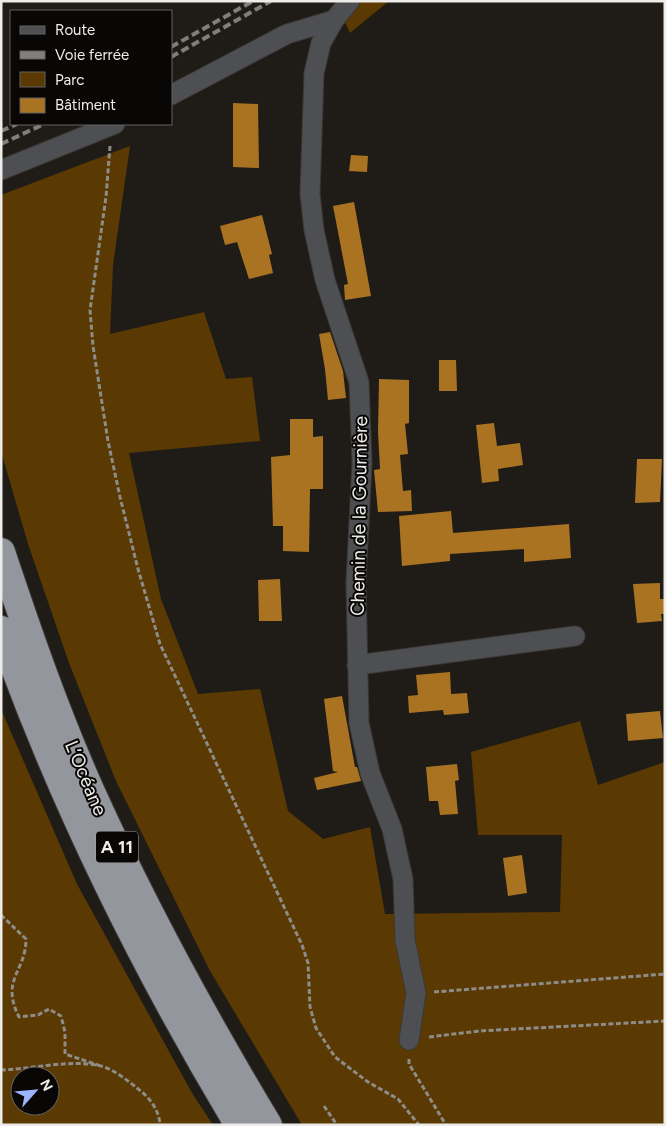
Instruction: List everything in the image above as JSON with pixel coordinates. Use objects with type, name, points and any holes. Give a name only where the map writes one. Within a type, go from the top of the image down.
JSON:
[{"type":"highway","name":"L’Océane","points":[[1,552],[45,679],[106,824],[189,988],[268,1125]]},
{"type":"highway","name":"L’Océane","points":[[1,630],[40,733],[98,866],[166,998],[239,1125]]},
{"type":"street","name":"Chemin de la Gournière","points":[[350,1],[334,20],[321,43],[314,73],[310,194],[314,230],[325,280],[359,382],[362,455],[356,583],[359,723],[370,773],[392,829],[401,871],[405,940],[416,993],[409,1040]]},
{"type":"street","points":[[172,94],[287,34],[334,20]]},
{"type":"street","points":[[1,170],[113,125]]},
{"type":"street","points":[[357,665],[575,636]]},
{"type":"path","points":[[113,125],[106,197],[90,310],[93,346],[118,487],[138,570],[160,644],[302,944],[308,963],[310,1006],[316,1028],[335,1057],[368,1082],[398,1099],[419,1125]]},
{"type":"path","points":[[1,915],[26,939],[26,948],[12,973],[8,986]]},
{"type":"path","points":[[416,993],[665,974]]},
{"type":"path","points":[[8,999],[19,1017],[38,1015],[49,1009],[61,1016],[65,1032],[65,1054],[101,1066],[125,1079],[144,1094],[159,1114],[160,1125]]},
{"type":"path","points":[[446,1125],[409,1064],[409,1040],[479,1031],[665,1021]]},
{"type":"path","points":[[1,1070],[75,1065],[101,1066]]},
{"type":"path","points":[[324,1106],[337,1125]]},
{"type":"green space","points":[[335,1],[389,1],[350,33]]},
{"type":"green space","points":[[130,146],[113,265],[110,334],[204,312],[226,379],[252,377],[260,441],[129,453],[161,599],[198,694],[260,689],[288,811],[323,839],[370,827],[385,914],[560,912],[562,835],[478,835],[471,752],[580,721],[598,785],[665,762],[665,1125],[302,1125],[210,971],[116,781],[69,663],[28,544],[1,451],[1,195]]},
{"type":"green space","points":[[1,709],[77,884],[192,1093],[213,1125],[1,1125]]},
{"type":"building","points":[[233,103],[258,104],[259,168],[233,167]]},
{"type":"building","points":[[351,155],[368,156],[367,172],[349,171]]},
{"type":"building","points":[[354,202],[371,296],[345,300],[344,285],[348,284],[333,206]]},
{"type":"building","points":[[262,215],[272,254],[269,255],[273,273],[249,279],[237,242],[225,245],[220,226]]},
{"type":"building","points":[[330,332],[343,371],[346,398],[328,400],[319,334]]},
{"type":"building","points":[[439,360],[456,360],[457,391],[439,391]]},
{"type":"building","points":[[379,379],[409,380],[409,423],[405,424],[408,454],[400,455],[403,491],[411,490],[412,511],[378,512],[374,470],[380,469],[378,432]]},
{"type":"building","points":[[290,419],[313,419],[313,437],[323,436],[323,489],[310,489],[309,552],[283,551],[283,526],[273,526],[271,457],[290,455]]},
{"type":"building","points":[[494,423],[497,446],[520,443],[523,465],[498,469],[499,481],[482,483],[476,425]]},
{"type":"building","points":[[637,459],[662,459],[660,502],[635,503]]},
{"type":"building","points":[[451,511],[453,533],[569,524],[571,558],[524,562],[524,549],[450,554],[450,561],[402,566],[399,516]]},
{"type":"building","points":[[280,579],[282,621],[259,621],[258,580]]},
{"type":"building","points":[[660,583],[660,599],[665,599],[665,614],[661,614],[662,621],[637,623],[633,584]]},
{"type":"building","points":[[450,672],[451,694],[467,693],[469,713],[444,715],[443,710],[409,713],[408,696],[418,695],[416,675]]},
{"type":"building","points":[[342,696],[355,767],[357,767],[361,781],[317,790],[314,778],[338,772],[333,771],[324,699]]},
{"type":"building","points":[[660,711],[663,738],[628,741],[626,714]]},
{"type":"building","points":[[457,764],[459,780],[455,781],[458,814],[440,815],[438,801],[429,801],[426,767]]},
{"type":"building","points":[[522,855],[527,893],[508,896],[503,858]]},
{"type":"railway","points":[[172,46],[253,1]]},
{"type":"railway","points":[[172,56],[271,1]]},
{"type":"railway","points":[[1,131],[15,125]]},
{"type":"railway","points":[[1,144],[42,125]]}]
